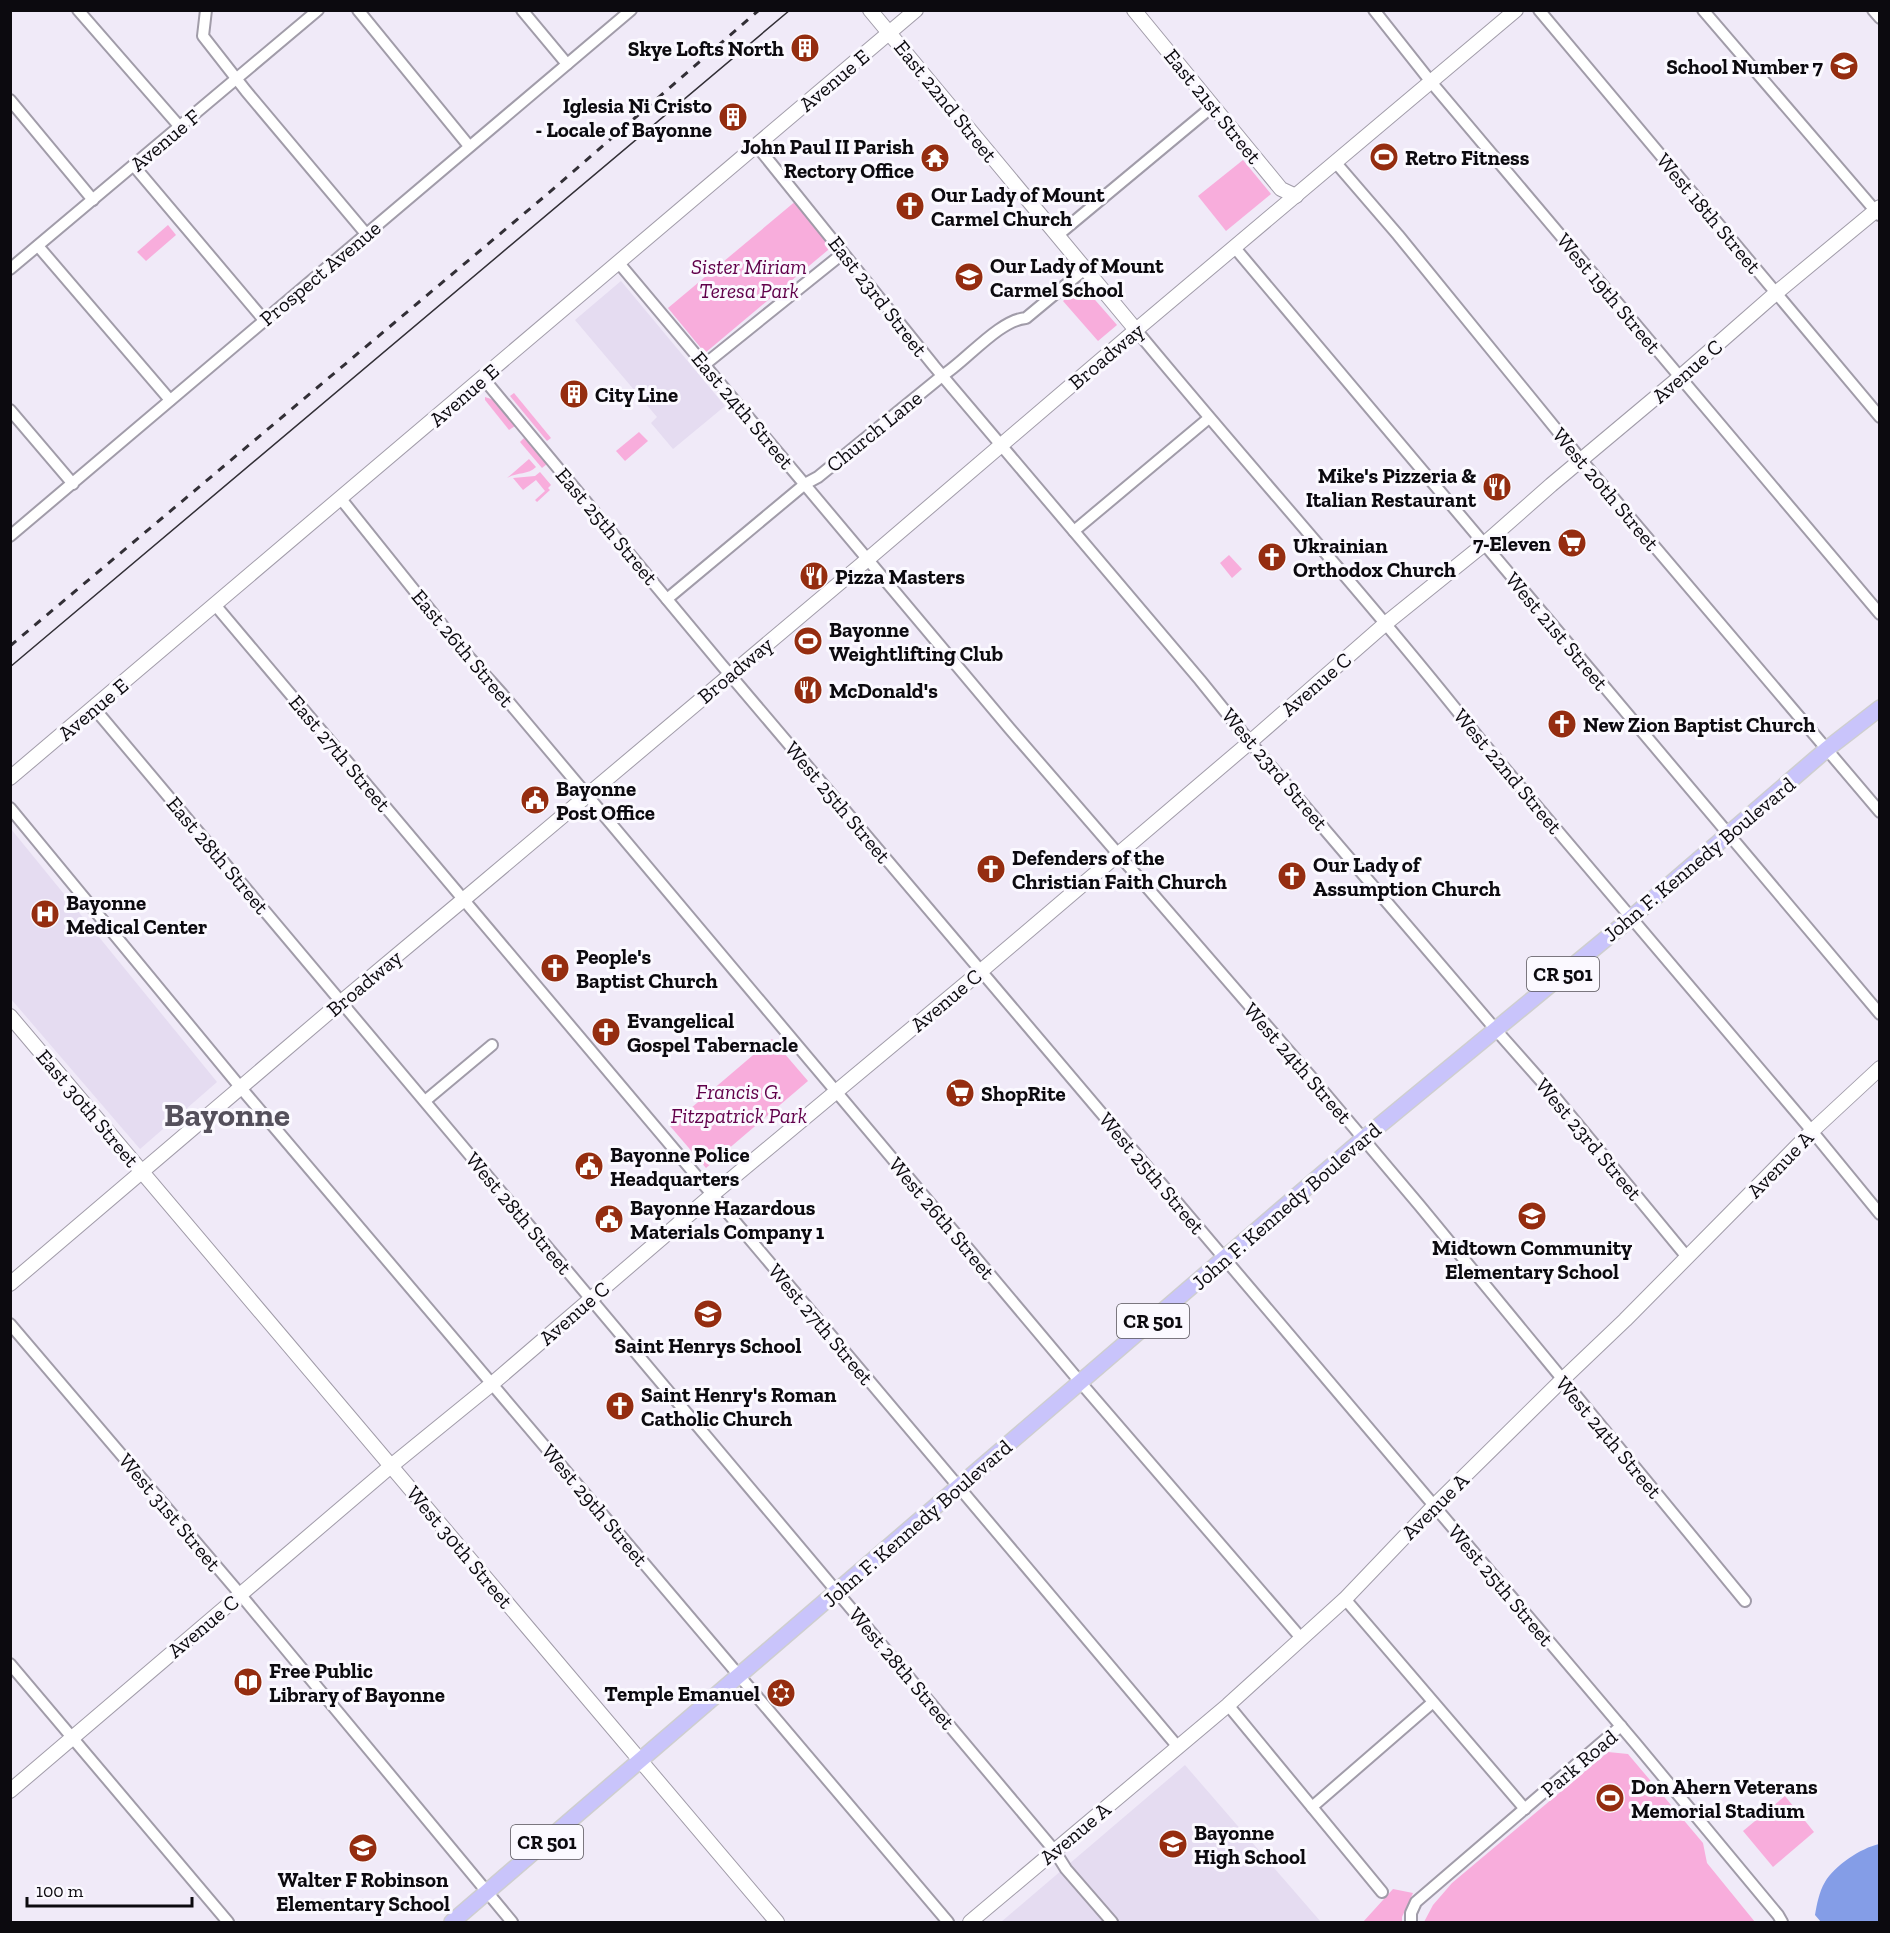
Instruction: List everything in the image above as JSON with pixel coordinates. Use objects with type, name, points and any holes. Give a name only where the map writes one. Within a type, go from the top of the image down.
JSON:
[{"type":"main road","name":"John F. Kennedy Boulevard","points":[[452,1923],[1363,1139],[1631,918],[1827,749],[1880,708]]},
{"type":"street","points":[[78,10],[180,127]]},
{"type":"street","points":[[206,10],[203,36],[237,80],[367,234]]},
{"type":"street","name":"Avenue F","points":[[11,267],[318,10]]},
{"type":"street","points":[[358,10],[469,146]]},
{"type":"street","points":[[522,10],[567,64]]},
{"type":"street","name":"Prospect Avenue","points":[[10,536],[631,10]]},
{"type":"street","name":"East 22nd Street","points":[[870,10],[1136,330]]},
{"type":"street","name":"Avenue E","points":[[10,778],[216,606],[916,10]]},
{"type":"street","name":"East 21st Street","points":[[1134,10],[1281,189],[1296,196]]},
{"type":"street","name":"West 19th Street","points":[[1374,10],[1431,82],[1880,614]]},
{"type":"street","name":"Broadway","points":[[10,1284],[1516,10]]},
{"type":"street","name":"West 18th Street","points":[[1539,10],[1880,417]]},
{"type":"street","points":[[1703,10],[1878,211]]},
{"type":"street","points":[[1873,10],[1880,18]]},
{"type":"street","points":[[10,100],[93,200]]},
{"type":"street","points":[[1058,235],[1213,106]]},
{"type":"street","name":"East 23rd Street","points":[[757,146],[828,232],[842,254],[1001,445]]},
{"type":"street","name":"West 20th Street","points":[[1336,163],[1398,235],[1582,461],[1880,812]]},
{"type":"street","points":[[134,166],[264,320]]},
{"type":"street","name":"Avenue C","points":[[10,1791],[391,1466],[493,1383],[712,1195],[981,971],[1385,624],[1582,461],[1776,293],[1878,211]]},
{"type":"street","points":[[38,246],[170,400]]},
{"type":"street","name":"West 21st Street","points":[[1235,248],[1880,1014]]},
{"type":"street","points":[[704,365],[842,254]]},
{"type":"street","name":"East 24th Street","points":[[618,262],[868,559]]},
{"type":"street","name":"Church Lane","points":[[667,599],[805,483],[818,477],[1006,324],[1019,318],[1026,318],[1085,269]]},
{"type":"street","name":"West 22nd Street","points":[[1136,330],[1880,1214]]},
{"type":"street","name":"East 25th Street","points":[[483,378],[730,674]]},
{"type":"street","points":[[10,410],[73,484]]},
{"type":"street","points":[[1074,531],[1209,418]]},
{"type":"street","name":"West 23rd Street","points":[[1001,445],[1250,742],[1550,1091],[1687,1257]]},
{"type":"street","name":"East 26th Street","points":[[340,500],[458,645],[502,694],[586,796]]},
{"type":"street","name":"West 24th Street","points":[[868,559],[1117,854],[1363,1139],[1745,1601]]},
{"type":"street","name":"East 27th Street","points":[[216,606],[464,900]]},
{"type":"street","name":"West 25th Street","points":[[730,674],[1621,1726]]},
{"type":"street","name":"East 28th Street","points":[[94,708],[341,1002]]},
{"type":"street","name":"West 26th Street","points":[[586,796],[1081,1383],[1301,1638]]},
{"type":"street","name":"West 29th Street","points":[[10,808],[242,1088],[948,1923]]},
{"type":"street","name":"West 27th Street","points":[[464,900],[1178,1747]]},
{"type":"street","name":"West 28th Street","points":[[341,1002],[838,1591],[1112,1923]]},
{"type":"street","name":"East 30th Street","points":[[10,1016],[142,1172]]},
{"type":"street","points":[[425,1101],[492,1045]]},
{"type":"street","name":"Avenue A","points":[[970,1923],[1228,1705],[1345,1599],[1434,1506],[1625,1320],[1812,1131],[1880,1068]]},
{"type":"street","name":"West 30th Street","points":[[142,1172],[777,1923]]},
{"type":"street","name":"West 31st Street","points":[[10,1324],[240,1594],[512,1923]]},
{"type":"street","points":[[1345,1599],[1525,1809]]},
{"type":"street","points":[[10,1664],[228,1923]]},
{"type":"street","points":[[1312,1807],[1432,1703]]},
{"type":"street","points":[[1228,1705],[1383,1892]]},
{"type":"street","name":"Park Road","points":[[1411,1923],[1411,1913],[1416,1902],[1621,1726],[1778,1915],[1782,1923]]},
{"type":"shaded area","points":[[621,281],[725,406],[673,449],[651,423],[657,417],[575,320]]},
{"type":"shaded area","name":"Bayonne Medical Center","points":[[11,829],[217,1082],[140,1149],[11,999]]},
{"type":"shaded area","name":"Bayonne High School","points":[[1185,1765],[1321,1922],[1001,1922]]},
{"type":"green space","points":[[1243,160],[1271,194],[1226,231],[1198,196]]},
{"type":"green space","name":"Sister Miriam Teresa Park","points":[[797,200],[834,245],[705,353],[668,308]]},
{"type":"green space","points":[[168,225],[176,235],[146,261],[137,252]]},
{"type":"green space","points":[[1082,285],[1117,325],[1098,341],[1063,301]]},
{"type":"green space","points":[[514,393],[551,438],[547,441],[510,396]]},
{"type":"green space","points":[[485,397],[494,400],[515,426],[509,430]]},
{"type":"green space","points":[[639,432],[648,441],[625,461],[616,451]]},
{"type":"green space","points":[[524,438],[547,464],[542,468],[520,442]]},
{"type":"green space","points":[[529,459],[536,467],[507,478]]},
{"type":"green space","points":[[540,472],[551,485],[548,488],[550,490],[537,502],[535,500],[545,491],[536,480],[523,490],[513,478],[535,476]]},
{"type":"green space","points":[[1229,555],[1242,569],[1232,578],[1220,563]]},
{"type":"green space","name":"Francis G. Fitzpatrick Park","points":[[772,1039],[808,1081],[706,1168],[670,1126]]},
{"type":"green space","name":"Don Ahern Veterans Memorial Stadium","points":[[1608,1752],[1628,1754],[1703,1843],[1707,1863],[1755,1922],[1424,1922],[1433,1905],[1452,1883]]},
{"type":"green space","points":[[1785,1796],[1814,1832],[1773,1867],[1743,1831]]},
{"type":"green space","points":[[1393,1889],[1413,1893],[1402,1922],[1363,1922]]},
{"type":"water","points":[[1879,1844],[1879,1922],[1821,1922],[1815,1915],[1818,1898],[1829,1876],[1864,1849]]},
{"type":"tram line","points":[[10,667],[790,10]]},
{"type":"railway","points":[[10,646],[545,196],[759,10]]},
{"type":"place","name":"Skye Lofts North","points":[[805,48]]},
{"type":"place","name":"School Number 7","points":[[1844,66]]},
{"type":"place","name":"Iglesia Ni Cristo - Locale of Bayonne","points":[[733,117]]},
{"type":"place","name":"Retro Fitness","points":[[1384,157]]},
{"type":"place","name":"John Paul II Parish Rectory Office","points":[[935,158]]},
{"type":"place","name":"Our Lady of Mount Carmel Church","points":[[910,206]]},
{"type":"place","name":"Our Lady of Mount Carmel School","points":[[969,277]]},
{"type":"place","name":"City Line","points":[[574,394]]},
{"type":"place","name":"Mike's Pizzeria & Italian Restaurant","points":[[1497,487]]},
{"type":"place","name":"7-Eleven","points":[[1572,543]]},
{"type":"place","name":"Ukrainian Orthodox Church","points":[[1272,557]]},
{"type":"place","name":"Pizza Masters","points":[[814,576]]},
{"type":"place","name":"Bayonne Weightlifting Club","points":[[808,641]]},
{"type":"place","name":"McDonald's","points":[[808,690]]},
{"type":"place","name":"New Zion Baptist Church","points":[[1562,724]]},
{"type":"place","name":"Bayonne Post Office","points":[[535,800]]},
{"type":"place","name":"Defenders of the Christian Faith Church","points":[[991,869]]},
{"type":"place","name":"Our Lady of Assumption Church","points":[[1292,876]]},
{"type":"place","name":"Bayonne Medical Center","points":[[45,914]]},
{"type":"place","name":"People's Baptist Church","points":[[555,968]]},
{"type":"place","name":"Evangelical Gospel Tabernacle","points":[[606,1032]]},
{"type":"place","name":"ShopRite","points":[[960,1093]]},
{"type":"place","name":"Bayonne Police Headquarters","points":[[589,1166]]},
{"type":"place","name":"Midtown Community Elementary School","points":[[1532,1216]]},
{"type":"place","name":"Bayonne Hazardous Materials Company 1","points":[[609,1219]]},
{"type":"place","name":"Saint Henrys School","points":[[708,1314]]},
{"type":"place","name":"Saint Henry's Roman Catholic Church","points":[[620,1406]]},
{"type":"place","name":"Free Public Library of Bayonne","points":[[248,1682]]},
{"type":"place","name":"Temple Emanuel","points":[[781,1693]]},
{"type":"place","name":"Don Ahern Veterans Memorial Stadium","points":[[1610,1798]]},
{"type":"place","name":"Bayonne High School","points":[[1173,1844]]},
{"type":"place","name":"Walter F Robinson Elementary School","points":[[363,1848]]},
{"type":"district","name":"Bayonne","points":[[227,1114]]}]
